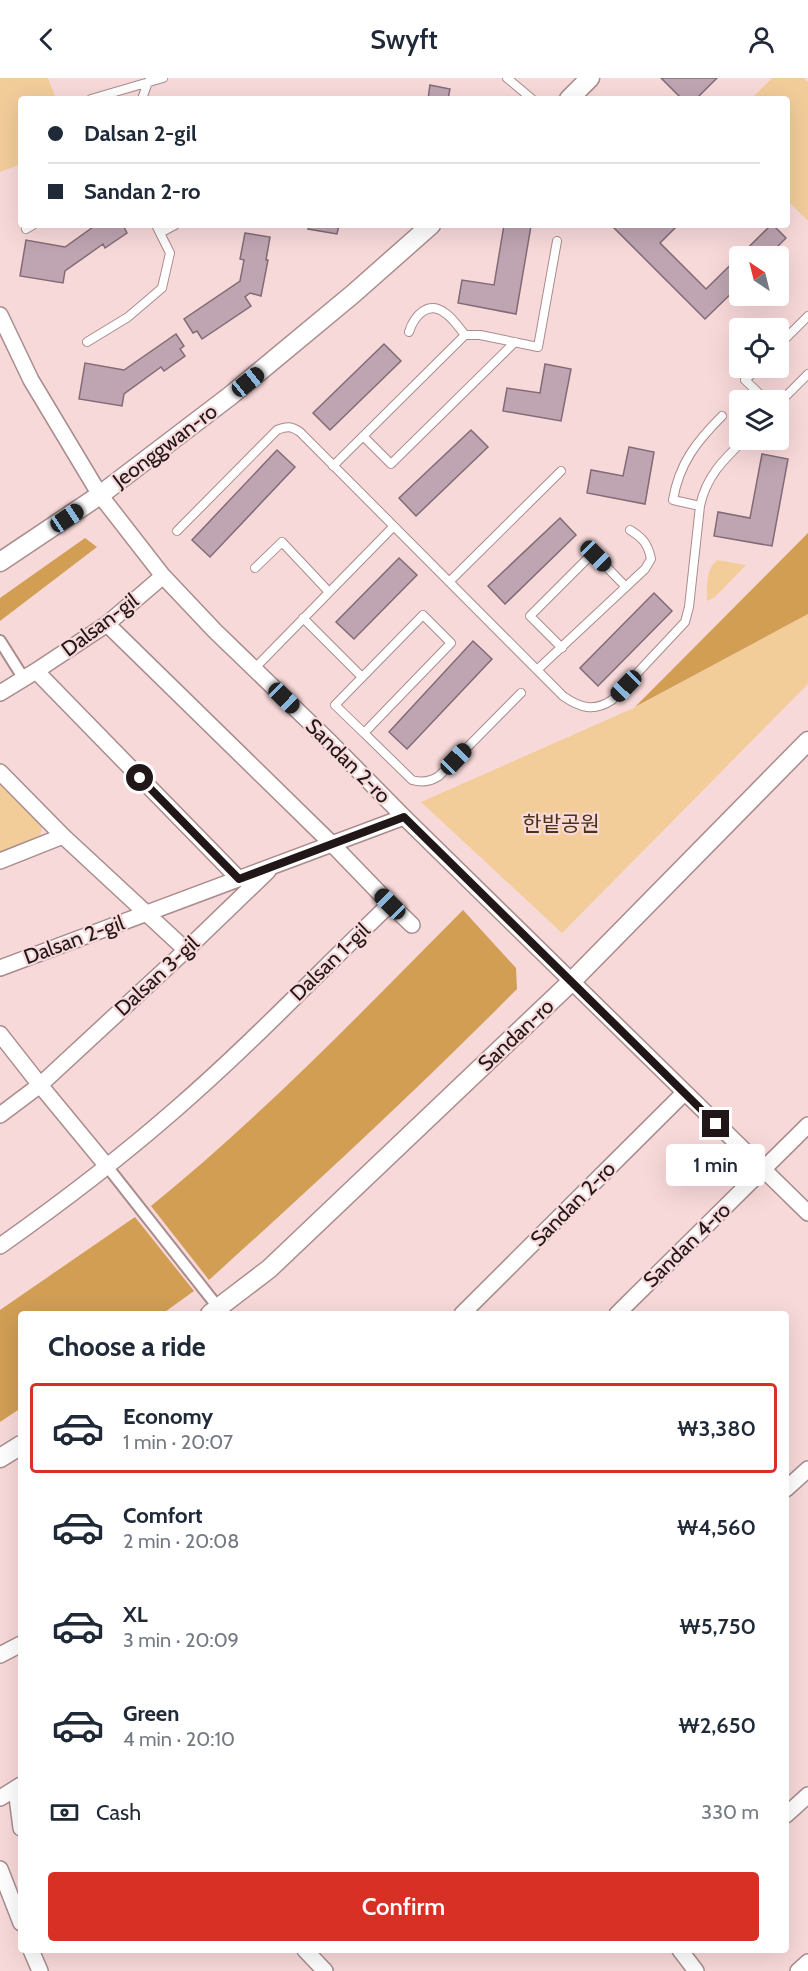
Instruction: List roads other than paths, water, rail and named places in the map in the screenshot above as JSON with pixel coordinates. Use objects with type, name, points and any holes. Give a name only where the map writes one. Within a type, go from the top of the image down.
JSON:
[{"type":"street","points":[[572,96],[590,78]]},
{"type":"street","name":"Jeonggwan-ro","points":[[0,562],[100,495],[239,389],[428,228]]},
{"type":"street","name":"Sandan 2-ro","points":[[0,315],[32,380],[100,495],[163,576],[214,631],[330,742],[808,1214]]},
{"type":"street","name":"Dalsan-gil","points":[[0,693],[107,624],[163,576]]},
{"type":"street","points":[[107,624],[412,925]]},
{"type":"street","points":[[0,641],[30,675],[140,778],[239,879]]},
{"type":"street","name":"Sandan-ro","points":[[218,1311],[269,1269],[572,982],[808,741]]},
{"type":"street","points":[[0,772],[63,836],[0,861]]},
{"type":"street","name":"Dalsan 2-gil","points":[[0,968],[404,817]]},
{"type":"street","name":"Dalsan 2-gil","points":[[63,836],[147,913]]},
{"type":"street","name":"Dalsan 3-gil","points":[[0,1115],[39,1085],[186,950],[273,866]]},
{"type":"street","name":"Dalsan 1-gil","points":[[0,1246],[56,1207],[176,1109],[244,1046],[390,904],[378,892]]},
{"type":"street","points":[[147,913],[186,950]]},
{"type":"street","points":[[0,1034],[106,1165],[216,1311]]},
{"type":"street","name":"Sandan 2-ro","points":[[465,1311],[684,1093]]},
{"type":"street","name":"Sandan 4-ro","points":[[620,1311],[808,1125]]},
{"type":"street","points":[[0,1458],[18,1447]]},
{"type":"street","points":[[789,1487],[808,1468]]},
{"type":"street","points":[[0,1655],[18,1646]]},
{"type":"street","points":[[0,1798],[18,1788]]},
{"type":"street","points":[[789,1812],[808,1795]]},
{"type":"street","points":[[0,1869],[18,1915]]},
{"type":"street","points":[[33,1953],[40,1971]]},
{"type":"street","points":[[37,1953],[40,1971]]},
{"type":"street","points":[[308,1953],[325,1971]]},
{"type":"street","points":[[682,1953],[696,1971]]},
{"type":"street","points":[[798,1971],[808,1962]]},
{"type":"lane","points":[[101,96],[163,78]]},
{"type":"lane","points":[[507,78],[528,96]]},
{"type":"lane","points":[[143,96],[148,82]]},
{"type":"lane","points":[[87,342],[128,317],[162,288],[170,253],[158,229]]},
{"type":"lane","points":[[333,466],[465,335],[480,335],[538,347],[557,241]]},
{"type":"lane","points":[[409,332],[417,314],[432,308],[446,313],[465,335]]},
{"type":"lane","points":[[789,335],[808,316]]},
{"type":"lane","points":[[363,436],[391,464],[515,342]]},
{"type":"lane","points":[[789,393],[808,374]]},
{"type":"lane","points":[[747,378],[745,380],[756,390]]},
{"type":"lane","points":[[699,506],[673,500],[675,486],[686,460],[700,439],[722,416]]},
{"type":"lane","points":[[177,531],[277,430],[286,426],[292,427],[300,432],[563,696],[581,706],[602,706],[612,700],[685,622],[689,608],[699,506],[713,472],[734,450]]},
{"type":"lane","points":[[449,582],[561,471]]},
{"type":"lane","points":[[254,669],[393,527]]},
{"type":"lane","points":[[537,670],[645,569],[651,558],[649,548],[642,537],[630,530]]},
{"type":"lane","points":[[255,568],[282,542],[329,592]]},
{"type":"lane","points":[[562,648],[530,616],[590,556],[596,556],[626,587]]},
{"type":"lane","points":[[364,733],[451,644],[423,615],[335,705],[411,780],[420,782],[439,776],[521,693]]},
{"type":"lane","points":[[303,618],[362,677]]},
{"type":"park label","name":"한밭공원","points":[[561,824]]}]
